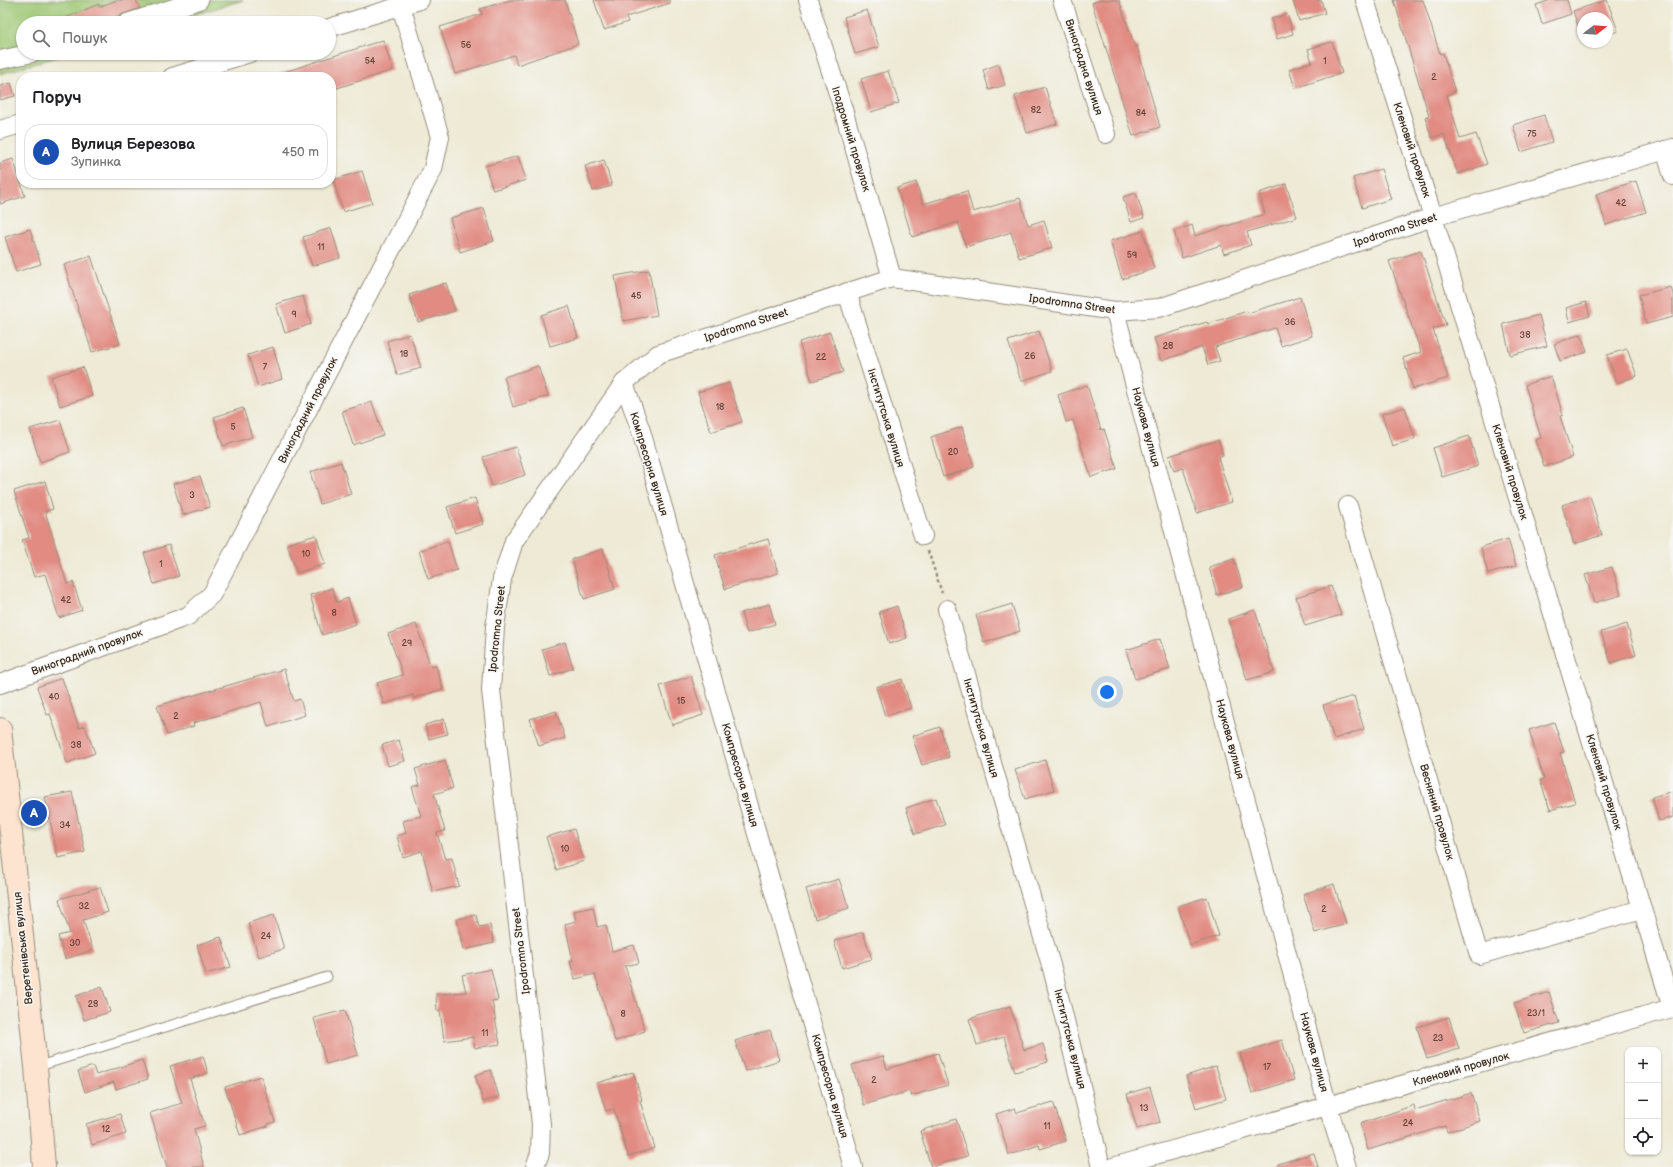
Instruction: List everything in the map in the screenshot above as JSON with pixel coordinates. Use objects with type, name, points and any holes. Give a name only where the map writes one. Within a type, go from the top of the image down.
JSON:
[{"type":"street","points":[[150,16],[199,0]]},
{"type":"street","points":[[336,26],[420,0]]},
{"type":"street","name":"Іподромний провулок","points":[[808,0],[843,109],[892,278]]},
{"type":"street","name":"Виноградна вулиця","points":[[1062,0],[1106,134]]},
{"type":"street","name":"Кленовий провулок","points":[[1113,1167],[1672,1008],[1433,217],[1364,0]]},
{"type":"street","name":"Виноградний провулок","points":[[0,684],[188,616],[212,594],[433,169],[440,137],[401,6]]},
{"type":"street","points":[[0,60],[16,56]]},
{"type":"street","points":[[188,72],[227,60]]},
{"type":"street","points":[[0,130],[16,125]]},
{"type":"street","points":[[1669,149],[1673,176]]},
{"type":"street","name":"Ipodromna Street","points":[[535,1167],[540,1153],[541,1124],[491,690],[495,626],[502,579],[514,541],[624,383],[658,354],[892,278],[1115,311],[1159,308],[1433,217],[1669,149]]},
{"type":"street","name":"Інститутська вулиця","points":[[847,292],[923,536]]},
{"type":"street","name":"Наукова вулиця","points":[[1115,311],[1328,1107],[1346,1167]]},
{"type":"street","name":"Компресорна вулиця","points":[[624,383],[641,431],[853,1167]]},
{"type":"street","name":"Весняний провулок","points":[[1348,506],[1478,955],[1642,909]]},
{"type":"street","name":"Інститутська вулиця","points":[[946,609],[1053,972],[1102,1167]]},
{"type":"street","name":"Веретенівська вулиця","points":[[0,729],[36,1067],[44,1167]]},
{"type":"lane","points":[[36,1067],[327,977]]},
{"type":"path","points":[[923,536],[946,609]]},
{"type":"green space","points":[[0,0],[243,0],[191,16],[16,16],[16,60],[47,60],[0,74]]},
{"type":"building","points":[[117,0],[136,0],[140,8],[118,16],[70,16],[99,4],[99,7]]},
{"type":"building","points":[[510,0],[565,0],[578,44],[517,65],[514,55],[455,74],[440,27],[482,14],[480,9]]},
{"type":"building","points":[[594,0],[670,0],[670,3],[626,17],[628,22],[604,30]]},
{"type":"building","points":[[1101,0],[1119,0],[1135,47],[1137,46],[1160,127],[1133,136],[1092,3]]},
{"type":"building","points":[[1293,0],[1321,0],[1325,13],[1299,21]]},
{"type":"building","points":[[1394,0],[1423,0],[1440,54],[1443,53],[1455,92],[1447,95],[1460,139],[1476,134],[1487,164],[1458,174],[1444,134],[1432,138],[1425,117],[1429,116]]},
{"type":"building","points":[[1551,0],[1567,0],[1571,14],[1542,24],[1536,5]]},
{"type":"building","points":[[1607,0],[1611,12],[1577,12],[1577,23],[1573,11]]},
{"type":"building","points":[[867,10],[879,47],[855,54],[844,17]]},
{"type":"building","points":[[1287,14],[1293,34],[1277,39],[1271,19]]},
{"type":"building","points":[[1613,17],[1618,31],[1613,33]]},
{"type":"building","points":[[383,40],[393,70],[336,88],[336,72],[284,72],[321,60],[336,60],[336,55]]},
{"type":"building","points":[[1332,42],[1342,73],[1295,88],[1289,69],[1312,62],[1308,49]]},
{"type":"building","points":[[999,64],[1005,85],[989,90],[983,70]]},
{"type":"building","points":[[888,71],[899,103],[871,112],[861,79]]},
{"type":"building","points":[[11,83],[15,96],[0,100],[0,86]]},
{"type":"building","points":[[1045,87],[1057,124],[1027,133],[1015,96]]},
{"type":"building","points":[[1544,115],[1552,142],[1521,152],[1513,125]]},
{"type":"building","points":[[518,156],[526,180],[493,190],[485,166]]},
{"type":"building","points":[[13,159],[16,168],[16,188],[22,188],[25,196],[0,204],[0,163]]},
{"type":"building","points":[[604,160],[612,186],[593,191],[585,166]]},
{"type":"building","points":[[1381,169],[1391,199],[1362,208],[1353,178]]},
{"type":"building","points":[[362,171],[372,203],[343,212],[336,188],[336,179]]},
{"type":"building","points":[[1636,181],[1646,212],[1606,225],[1596,194]]},
{"type":"building","points":[[916,182],[923,204],[967,191],[973,212],[1020,198],[1028,225],[1044,220],[1052,248],[1019,258],[1011,232],[966,247],[958,222],[912,237],[897,188]]},
{"type":"building","points":[[1286,184],[1297,217],[1247,232],[1251,245],[1224,254],[1221,245],[1182,258],[1174,231],[1192,225],[1195,236],[1265,214],[1259,193]]},
{"type":"building","points":[[1136,193],[1144,218],[1131,222],[1123,197]]},
{"type":"building","points":[[484,208],[494,241],[460,252],[450,218]]},
{"type":"building","points":[[331,228],[340,258],[312,266],[303,237]]},
{"type":"building","points":[[30,229],[41,264],[16,272],[5,237]]},
{"type":"building","points":[[1143,231],[1154,269],[1122,279],[1110,241]]},
{"type":"building","points":[[1421,251],[1446,325],[1433,329],[1448,378],[1413,389],[1403,358],[1421,352],[1389,261]]},
{"type":"building","points":[[91,256],[120,344],[92,352],[64,265]]},
{"type":"building","points":[[649,270],[657,315],[623,321],[615,276]]},
{"type":"building","points":[[446,283],[455,311],[418,322],[409,295]]},
{"type":"building","points":[[1671,287],[1673,294],[1673,317],[1646,324],[1639,295]]},
{"type":"building","points":[[303,296],[311,324],[285,333],[276,304]]},
{"type":"building","points":[[1300,297],[1312,336],[1281,346],[1275,328],[1215,347],[1220,361],[1208,365],[1202,347],[1161,361],[1154,338],[1207,322],[1208,324],[1247,311],[1248,313]]},
{"type":"building","points":[[1586,302],[1590,316],[1569,322],[1566,308]]},
{"type":"building","points":[[569,306],[578,338],[550,346],[541,315]]},
{"type":"building","points":[[1539,315],[1547,346],[1510,355],[1503,324]]},
{"type":"building","points":[[1039,331],[1052,371],[1021,381],[1008,341]]},
{"type":"building","points":[[830,332],[843,372],[812,381],[799,342]]},
{"type":"building","points":[[410,334],[421,368],[397,375],[387,341]]},
{"type":"building","points":[[1581,334],[1587,352],[1560,361],[1554,344]]},
{"type":"building","points":[[273,347],[282,379],[258,387],[248,355]]},
{"type":"building","points":[[1627,349],[1637,376],[1617,383],[1607,355]]},
{"type":"building","points":[[538,366],[548,396],[513,407],[504,377]]},
{"type":"building","points":[[83,367],[92,396],[60,406],[51,377]]},
{"type":"building","points":[[1551,376],[1563,415],[1560,416],[1573,457],[1544,467],[1536,440],[1541,438],[1525,385]]},
{"type":"building","points":[[729,383],[742,422],[711,432],[698,392]]},
{"type":"building","points":[[1087,385],[1101,430],[1104,429],[1117,469],[1091,477],[1073,420],[1066,422],[1058,395]]},
{"type":"building","points":[[372,402],[383,435],[353,445],[342,411]]},
{"type":"building","points":[[1405,407],[1415,439],[1392,446],[1382,414]]},
{"type":"building","points":[[243,408],[252,437],[223,446],[214,417]]},
{"type":"building","points":[[60,420],[70,452],[40,462],[30,429]]},
{"type":"building","points":[[962,427],[974,467],[943,477],[931,437]]},
{"type":"building","points":[[1469,436],[1478,466],[1442,477],[1433,448]]},
{"type":"building","points":[[1218,440],[1223,455],[1218,457],[1232,502],[1197,513],[1183,468],[1174,471],[1169,456]]},
{"type":"building","points":[[516,447],[525,475],[492,486],[483,457]]},
{"type":"building","points":[[341,462],[351,494],[320,504],[310,472]]},
{"type":"building","points":[[200,476],[210,507],[183,515],[173,484]]},
{"type":"building","points":[[45,481],[53,509],[45,511],[67,584],[73,582],[82,610],[59,618],[45,574],[34,577],[22,540],[29,538],[14,491]]},
{"type":"building","points":[[1590,496],[1602,535],[1574,544],[1562,505]]},
{"type":"building","points":[[475,498],[483,524],[455,533],[447,507]]},
{"type":"building","points":[[316,535],[325,564],[297,573],[287,544]]},
{"type":"building","points":[[768,539],[778,573],[725,589],[715,555]]},
{"type":"building","points":[[1508,539],[1516,566],[1488,574],[1481,547]]},
{"type":"building","points":[[448,541],[457,570],[428,579],[419,551]]},
{"type":"building","points":[[169,545],[179,576],[154,584],[144,553]]},
{"type":"building","points":[[603,549],[615,589],[584,599],[572,559]]},
{"type":"building","points":[[1234,559],[1243,587],[1217,595],[1209,567]]},
{"type":"building","points":[[1612,567],[1621,595],[1594,603],[1585,575]]},
{"type":"building","points":[[1331,586],[1341,615],[1305,626],[1296,597]]},
{"type":"building","points":[[332,588],[337,602],[348,598],[356,624],[322,635],[310,595]]},
{"type":"building","points":[[769,604],[775,624],[747,633],[741,613]]},
{"type":"building","points":[[1012,604],[1020,631],[984,643],[976,615]]},
{"type":"building","points":[[897,606],[907,638],[889,644],[879,612]]},
{"type":"building","points":[[1255,610],[1274,672],[1247,680],[1228,619]]},
{"type":"building","points":[[416,624],[431,667],[436,666],[443,689],[414,698],[413,695],[384,704],[377,683],[403,675],[388,634]]},
{"type":"building","points":[[1627,624],[1636,655],[1611,663],[1601,632]]},
{"type":"building","points":[[1160,639],[1170,669],[1135,679],[1126,650]]},
{"type":"building","points":[[565,642],[573,668],[550,676],[542,649]]},
{"type":"building","points":[[284,669],[294,701],[300,699],[305,715],[268,727],[261,702],[193,723],[194,726],[167,735],[157,706]]},
{"type":"building","points":[[691,676],[703,715],[672,725],[660,686]]},
{"type":"building","points":[[62,678],[79,728],[85,726],[95,753],[67,763],[50,714],[47,715],[37,687]]},
{"type":"building","points":[[902,679],[911,708],[885,716],[876,687]]},
{"type":"building","points":[[1354,696],[1364,729],[1334,739],[1323,705]]},
{"type":"building","points":[[556,711],[565,738],[539,746],[530,719]]},
{"type":"building","points":[[444,719],[448,734],[429,739],[425,725]]},
{"type":"building","points":[[1554,722],[1564,752],[1560,753],[1575,803],[1550,810],[1540,780],[1544,779],[1529,730]]},
{"type":"building","points":[[940,727],[949,757],[922,765],[912,736]]},
{"type":"building","points":[[399,740],[405,761],[388,766],[382,745]]},
{"type":"building","points":[[445,760],[453,788],[434,794],[445,831],[437,833],[445,859],[452,858],[459,886],[433,892],[422,851],[403,857],[397,836],[406,833],[403,821],[421,816],[412,787],[420,785],[415,769]]},
{"type":"building","points":[[1045,760],[1054,790],[1025,799],[1015,770]]},
{"type":"building","points":[[1673,791],[1673,817],[1659,821],[1652,797]]},
{"type":"building","points":[[72,792],[85,852],[58,858],[45,797]]},
{"type":"building","points":[[936,798],[945,825],[915,834],[906,808]]},
{"type":"building","points":[[574,829],[584,861],[556,870],[546,837]]},
{"type":"building","points":[[839,879],[849,908],[815,919],[806,889]]},
{"type":"building","points":[[1334,884],[1346,924],[1315,933],[1303,894]]},
{"type":"building","points":[[100,887],[108,912],[83,920],[93,950],[65,959],[58,936],[70,933],[59,899]]},
{"type":"building","points":[[1207,897],[1219,936],[1190,945],[1178,906]]},
{"type":"building","points":[[593,907],[597,927],[606,925],[612,951],[634,945],[639,963],[625,966],[645,1031],[615,1041],[595,974],[575,979],[570,961],[573,961],[565,924],[576,921],[574,911]]},
{"type":"building","points":[[274,915],[284,949],[259,957],[248,923]]},
{"type":"building","points":[[476,915],[479,927],[490,925],[494,943],[463,950],[457,919]]},
{"type":"building","points":[[863,932],[872,959],[842,968],[834,941]]},
{"type":"building","points":[[221,937],[231,967],[206,974],[197,945]]},
{"type":"building","points":[[491,969],[498,1000],[492,1001],[500,1044],[475,1048],[473,1037],[444,1041],[440,1010],[437,1011],[436,994],[466,992],[462,975]]},
{"type":"building","points":[[102,987],[110,1012],[84,1020],[76,996]]},
{"type":"building","points":[[1549,992],[1559,1023],[1524,1033],[1514,1003]]},
{"type":"building","points":[[1010,1006],[1024,1050],[1043,1044],[1048,1062],[1015,1072],[1004,1037],[977,1045],[969,1019]]},
{"type":"building","points":[[345,1010],[358,1055],[326,1064],[314,1018]]},
{"type":"building","points":[[1449,1017],[1459,1049],[1427,1059],[1417,1027]]},
{"type":"building","points":[[770,1030],[780,1060],[745,1071],[735,1041]]},
{"type":"building","points":[[1282,1040],[1294,1080],[1252,1093],[1240,1053]]},
{"type":"building","points":[[938,1053],[948,1085],[911,1096],[909,1091],[864,1105],[852,1065],[883,1056],[887,1069]]},
{"type":"building","points":[[203,1056],[208,1073],[190,1079],[205,1126],[194,1129],[204,1167],[167,1167],[150,1113],[182,1103],[170,1066]]},
{"type":"building","points":[[142,1060],[148,1079],[116,1089],[114,1082],[85,1092],[78,1071],[93,1066],[96,1075]]},
{"type":"building","points":[[1216,1066],[1226,1099],[1196,1108],[1186,1076]]},
{"type":"building","points":[[491,1070],[499,1097],[483,1102],[475,1075]]},
{"type":"building","points":[[633,1072],[642,1100],[640,1101],[655,1148],[628,1156],[614,1109],[606,1111],[597,1083]]},
{"type":"building","points":[[261,1076],[275,1122],[268,1124],[268,1126],[240,1135],[225,1087]]},
{"type":"building","points":[[1150,1087],[1160,1122],[1137,1129],[1127,1094]]},
{"type":"building","points":[[1471,1093],[1480,1121],[1447,1132],[1445,1126],[1368,1150],[1360,1124],[1414,1105],[1415,1110]]},
{"type":"building","points":[[1053,1102],[1066,1141],[1040,1149],[1039,1145],[1009,1155],[996,1114],[1015,1108],[1017,1113]]},
{"type":"building","points":[[120,1114],[126,1134],[92,1145],[86,1124]]},
{"type":"building","points":[[956,1119],[968,1156],[931,1167],[920,1131]]},
{"type":"building","points":[[1314,1153],[1318,1167],[1278,1167],[1278,1164]]},
{"type":"place","name":"Вулиця Березова","points":[[34,813]]}]
